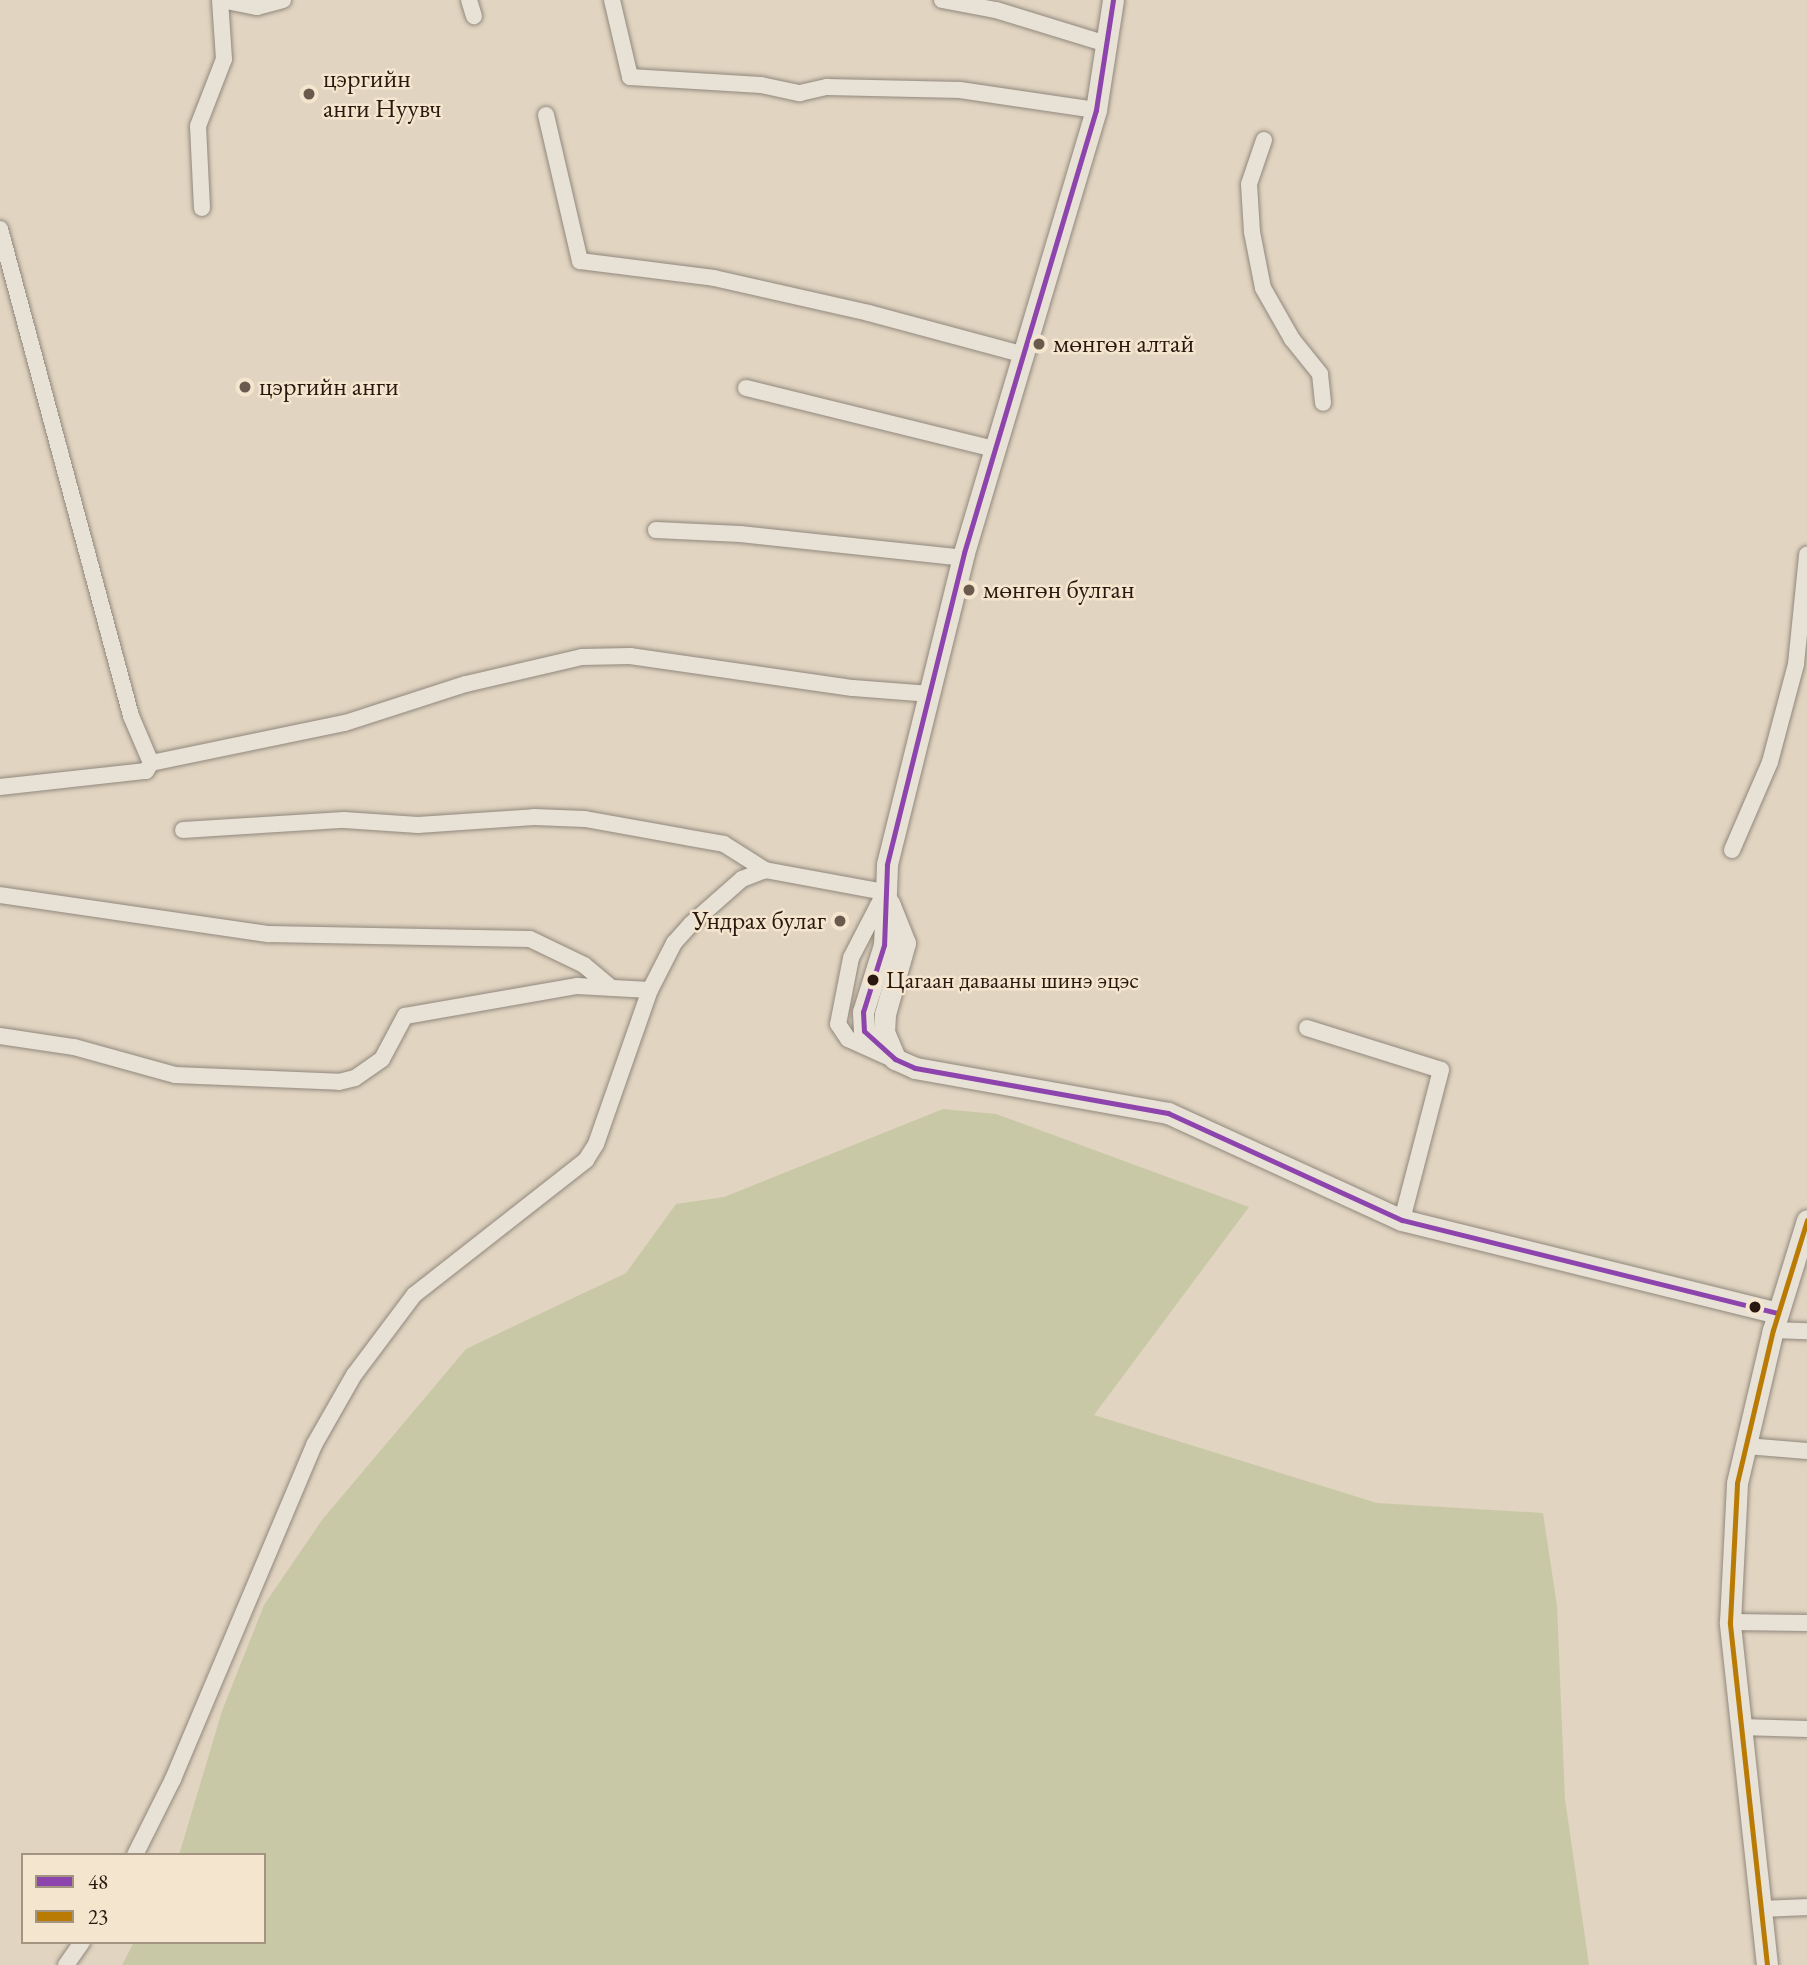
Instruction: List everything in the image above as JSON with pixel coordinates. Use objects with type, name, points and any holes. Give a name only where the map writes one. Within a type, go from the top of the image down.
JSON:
[{"type":"main road","points":[[1113,0],[1103,43],[1096,110],[963,558],[887,865],[885,892],[905,943],[885,1014],[884,1032],[895,1059],[915,1068],[1168,1113],[1402,1220],[1776,1321]]},
{"type":"main road","points":[[1767,1965],[1730,1622],[1737,1483],[1776,1321],[1801,1251],[1807,1220]]},
{"type":"street","points":[[202,208],[198,126],[224,60],[221,0],[257,7],[283,0]]},
{"type":"street","points":[[469,0],[474,16]]},
{"type":"street","points":[[612,0],[630,77],[761,85],[800,93],[827,87],[960,90],[1096,110]]},
{"type":"street","points":[[942,0],[996,10],[1103,43]]},
{"type":"street","points":[[546,115],[580,261],[714,278],[869,313],[1025,355]]},
{"type":"street","points":[[1264,140],[1250,184],[1252,232],[1263,288],[1292,338],[1320,374],[1323,403]]},
{"type":"street","points":[[0,229],[131,716],[151,763]]},
{"type":"street","points":[[746,387],[995,449]]},
{"type":"street","points":[[656,530],[740,534],[963,558]]},
{"type":"street","points":[[1732,850],[1770,762],[1796,664],[1807,555]]},
{"type":"street","points":[[0,787],[146,771],[151,763],[345,723],[466,684],[582,657],[630,656],[853,688],[931,694]]},
{"type":"street","points":[[183,830],[344,820],[418,825],[534,817],[585,819],[724,844],[765,870],[885,892],[851,958],[838,1024],[848,1040],[895,1059]]},
{"type":"street","points":[[136,1853],[173,1779],[314,1445],[354,1375],[414,1295],[586,1160],[596,1144],[650,990],[674,943],[691,924],[742,879],[765,870]]},
{"type":"street","points":[[0,895],[268,934],[530,939],[584,965],[611,988]]},
{"type":"street","points":[[0,1036],[74,1047],[175,1075],[339,1082],[355,1078],[382,1059],[405,1016],[577,986],[650,990]]},
{"type":"street","points":[[1307,1028],[1441,1070],[1402,1220]]},
{"type":"street","points":[[1776,1321],[1807,1331]]},
{"type":"street","points":[[1746,1446],[1807,1451]]},
{"type":"street","points":[[1730,1622],[1807,1623]]},
{"type":"street","points":[[1741,1727],[1807,1729]]},
{"type":"street","points":[[1762,1909],[1807,1907]]},
{"type":"street","points":[[66,1965],[81,1944]]},
{"type":"green space","points":[[943,1109],[996,1114],[1249,1207],[1094,1415],[1377,1503],[1543,1513],[1557,1606],[1565,1799],[1589,1965],[122,1965],[133,1944],[266,1944],[266,1853],[180,1853],[222,1711],[264,1605],[322,1520],[466,1349],[626,1273],[676,1204],[724,1197]]},
{"type":"transit line","name":"48","points":[[1113,0],[1096,110],[964,553],[887,865],[884,945],[863,1012],[864,1031],[895,1059],[915,1068],[1168,1113],[1402,1220],[1778,1313]]},
{"type":"transit line","name":"23","points":[[1767,1965],[1730,1622],[1737,1483],[1773,1330],[1807,1220]]},
{"type":"place","name":"цэргийн анги Нуувч","points":[[309,94]]},
{"type":"place","name":"мөнгөн алтай","points":[[1039,344]]},
{"type":"place","name":"цэргийн анги","points":[[245,387]]},
{"type":"place","name":"мөнгөн булган","points":[[969,590]]},
{"type":"place","name":"Ундрах булаг","points":[[840,921]]},
{"type":"place","name":"Цагаан давааны шинэ эцэс","points":[[873,980]]}]
